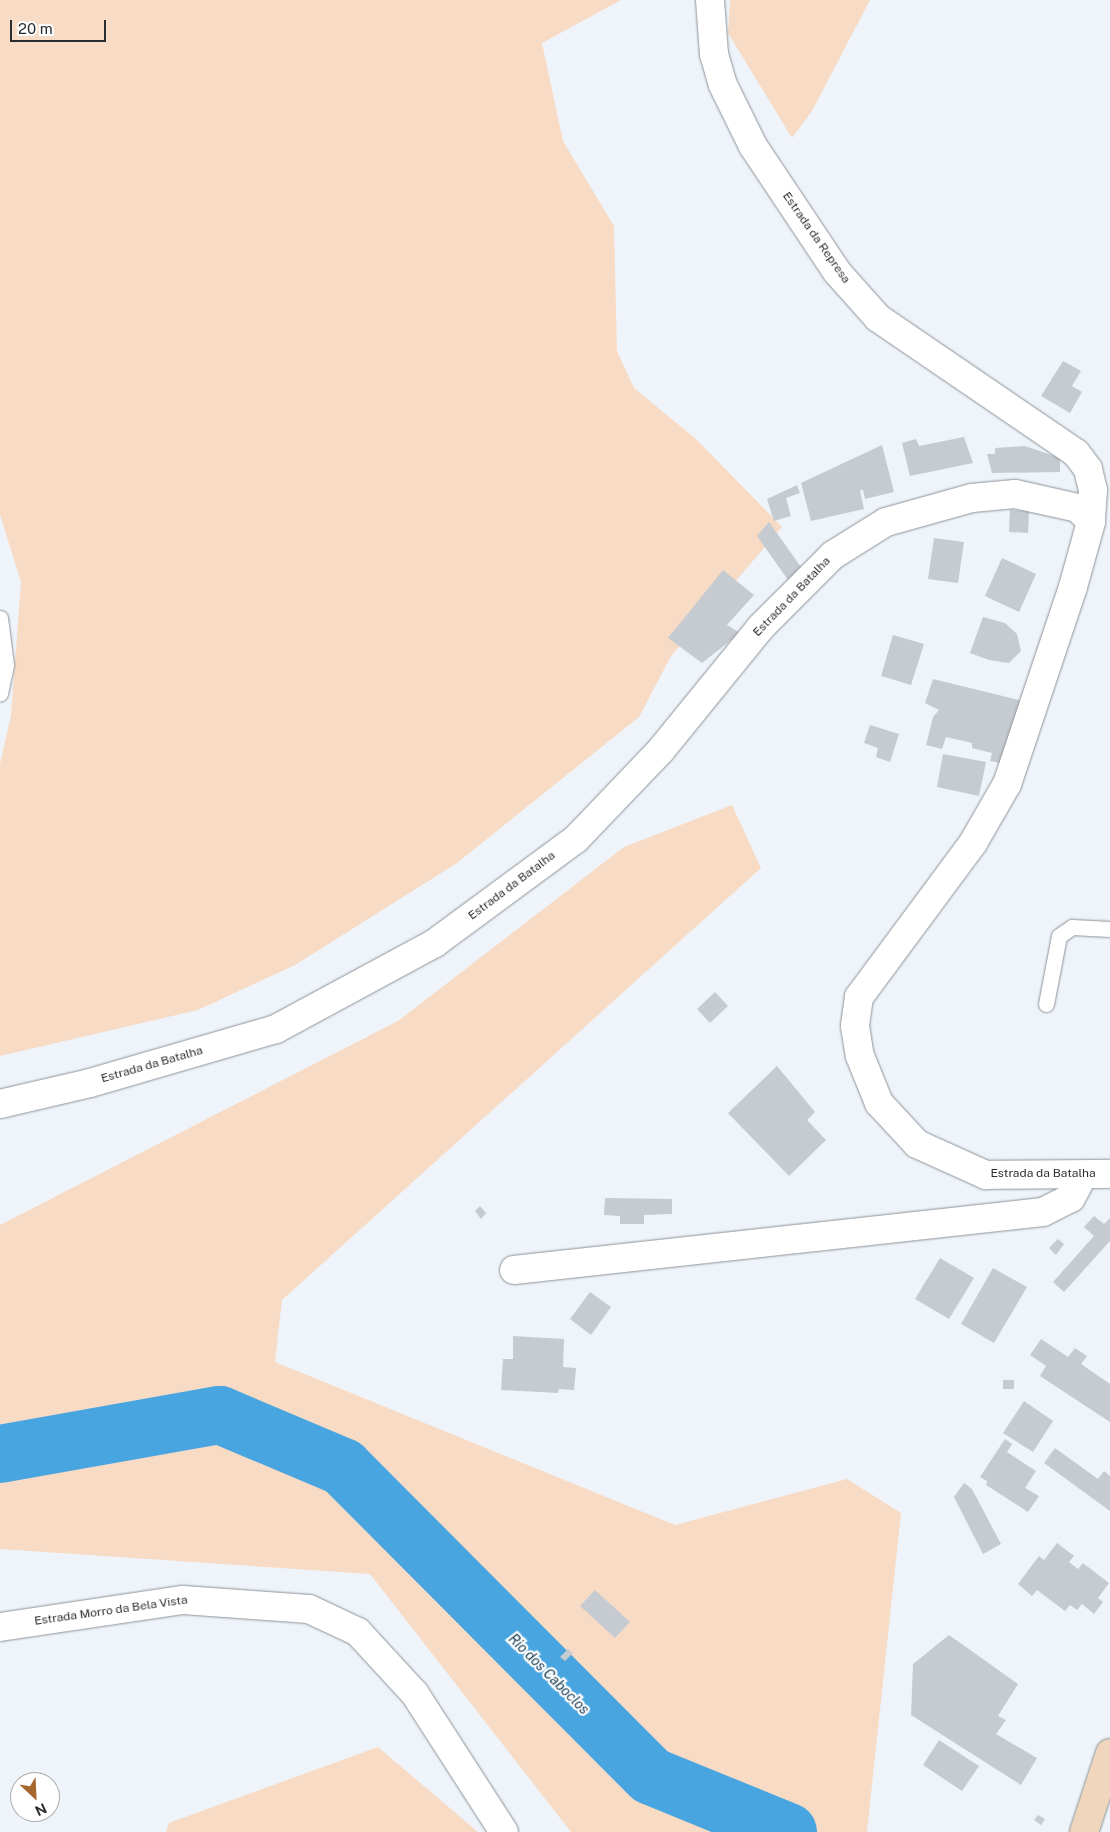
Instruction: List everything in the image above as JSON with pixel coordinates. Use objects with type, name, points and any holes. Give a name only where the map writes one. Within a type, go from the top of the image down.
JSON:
[{"type":"street","name":"Estrada da Represa","points":[[710,0],[714,54],[722,85],[753,146],[837,272],[878,318],[1076,453],[1088,469],[1093,490],[1091,522]]},
{"type":"street","name":"Estrada da Batalha","points":[[0,1104],[90,1083],[276,1029],[435,943],[576,838],[661,750],[760,628],[833,554],[886,522],[972,498],[1015,494],[1078,508],[1091,522],[1073,587],[1007,784],[973,843],[859,997],[855,1026],[860,1056],[879,1103],[917,1144],[986,1174],[1110,1174]]},
{"type":"street","points":[[514,1270],[1043,1212],[1071,1198],[1083,1175]]},
{"type":"street","name":"Estrada Morro da Bela Vista","points":[[0,1627],[183,1600],[309,1609],[358,1632],[416,1694],[504,1832]]},
{"type":"street","points":[[1084,1832],[1110,1753]]},
{"type":"lane","points":[[0,618],[6,665],[0,693]]},
{"type":"lane","points":[[1046,1004],[1059,936],[1072,927],[1110,929]]},
{"type":"shaded area","points":[[0,0],[621,0],[542,43],[563,141],[614,226],[617,351],[634,388],[696,439],[782,527],[671,656],[639,717],[457,863],[295,965],[198,1010],[0,1056],[0,764],[11,715],[21,582],[0,515]]},
{"type":"shaded area","points":[[730,0],[870,0],[812,111],[792,138],[728,33]]},
{"type":"shaded area","points":[[732,805],[761,868],[282,1300],[275,1362],[675,1525],[847,1479],[901,1513],[867,1832],[571,1832],[370,1574],[0,1549],[0,1225],[398,1021],[624,847]]},
{"type":"shaded area","points":[[378,1747],[478,1832],[166,1832],[169,1823]]},
{"type":"building","points":[[1063,361],[1081,371],[1072,386],[1082,392],[1070,413],[1041,396]]},
{"type":"building","points":[[964,437],[973,463],[910,476],[902,443],[916,439],[919,446]]},
{"type":"building","points":[[882,445],[894,492],[865,499],[863,490],[860,490],[864,509],[811,521],[801,483]]},
{"type":"building","points":[[1025,446],[1060,458],[1060,472],[992,473],[987,454],[995,454],[995,448]]},
{"type":"building","points":[[797,485],[800,493],[786,498],[791,516],[774,521],[767,499]]},
{"type":"building","points":[[1010,510],[1029,511],[1028,533],[1009,532]]},
{"type":"building","points":[[769,522],[801,567],[788,580],[757,536]]},
{"type":"building","points":[[934,538],[964,542],[958,583],[928,579]]},
{"type":"building","points":[[1002,558],[1036,574],[1019,612],[985,596]]},
{"type":"building","points":[[723,570],[754,595],[727,625],[740,633],[702,663],[668,638]]},
{"type":"building","points":[[983,617],[1005,623],[1017,634],[1021,651],[1009,663],[989,660],[970,653]]},
{"type":"building","points":[[893,635],[924,644],[911,685],[881,676]]},
{"type":"building","points":[[933,679],[1027,702],[1000,763],[990,761],[992,753],[972,748],[972,743],[946,737],[942,749],[926,745],[933,717],[939,710],[925,703]]},
{"type":"building","points":[[870,725],[899,734],[890,762],[876,757],[878,748],[864,743]]},
{"type":"building","points":[[943,754],[986,762],[979,796],[937,787]]},
{"type":"building","points":[[715,992],[728,1006],[710,1023],[697,1009]]},
{"type":"building","points":[[777,1066],[815,1112],[807,1120],[826,1140],[789,1176],[728,1113]]},
{"type":"building","points":[[605,1198],[672,1199],[672,1214],[644,1215],[644,1224],[620,1224],[620,1216],[604,1215]]},
{"type":"building","points":[[480,1206],[486,1213],[481,1219],[475,1211]]},
{"type":"building","points":[[1094,1216],[1104,1224],[1110,1218],[1110,1241],[1064,1292],[1053,1282],[1094,1236],[1084,1227]]},
{"type":"building","points":[[1058,1239],[1064,1244],[1056,1255],[1049,1248]]},
{"type":"building","points":[[940,1258],[974,1278],[949,1319],[915,1299]]},
{"type":"building","points":[[993,1268],[1027,1287],[994,1343],[961,1324]]},
{"type":"building","points":[[590,1292],[611,1307],[591,1335],[570,1319]]},
{"type":"building","points":[[513,1336],[564,1339],[563,1367],[576,1368],[574,1390],[559,1389],[558,1393],[501,1390],[503,1359],[513,1359]]},
{"type":"building","points":[[1041,1339],[1068,1357],[1075,1348],[1087,1356],[1081,1364],[1110,1384],[1110,1422],[1040,1376],[1046,1366],[1030,1355]]},
{"type":"building","points":[[1003,1380],[1014,1380],[1014,1389],[1003,1389]]},
{"type":"building","points":[[1024,1401],[1053,1421],[1033,1452],[1003,1433]]},
{"type":"building","points":[[1005,1439],[1012,1444],[1007,1452],[1036,1471],[1025,1488],[1039,1496],[1028,1512],[986,1485],[987,1481],[980,1477]]},
{"type":"building","points":[[1055,1448],[1098,1479],[1104,1471],[1110,1476],[1110,1511],[1044,1463]]},
{"type":"building","points":[[964,1483],[972,1489],[1001,1544],[983,1554],[954,1497]]},
{"type":"building","points":[[1057,1543],[1074,1556],[1069,1562],[1078,1569],[1083,1563],[1109,1583],[1098,1598],[1103,1602],[1094,1614],[1082,1604],[1077,1610],[1070,1605],[1065,1611],[1037,1590],[1032,1596],[1018,1584],[1039,1556],[1044,1560]]},
{"type":"building","points":[[595,1590],[630,1622],[615,1638],[580,1606]]},
{"type":"building","points":[[949,1635],[1018,1684],[998,1716],[1006,1720],[996,1734],[1037,1758],[1021,1785],[911,1715],[913,1664]]},
{"type":"building","points":[[568,1649],[573,1653],[565,1661],[560,1657]]},
{"type":"building","points":[[939,1740],[979,1766],[962,1791],[923,1765]]},
{"type":"building","points":[[1038,1815],[1045,1819],[1041,1825],[1034,1820]]},
{"type":"waterway","name":"Rio dos Caboclos","points":[[0,1454],[220,1415],[343,1467],[651,1776],[788,1832]]}]
